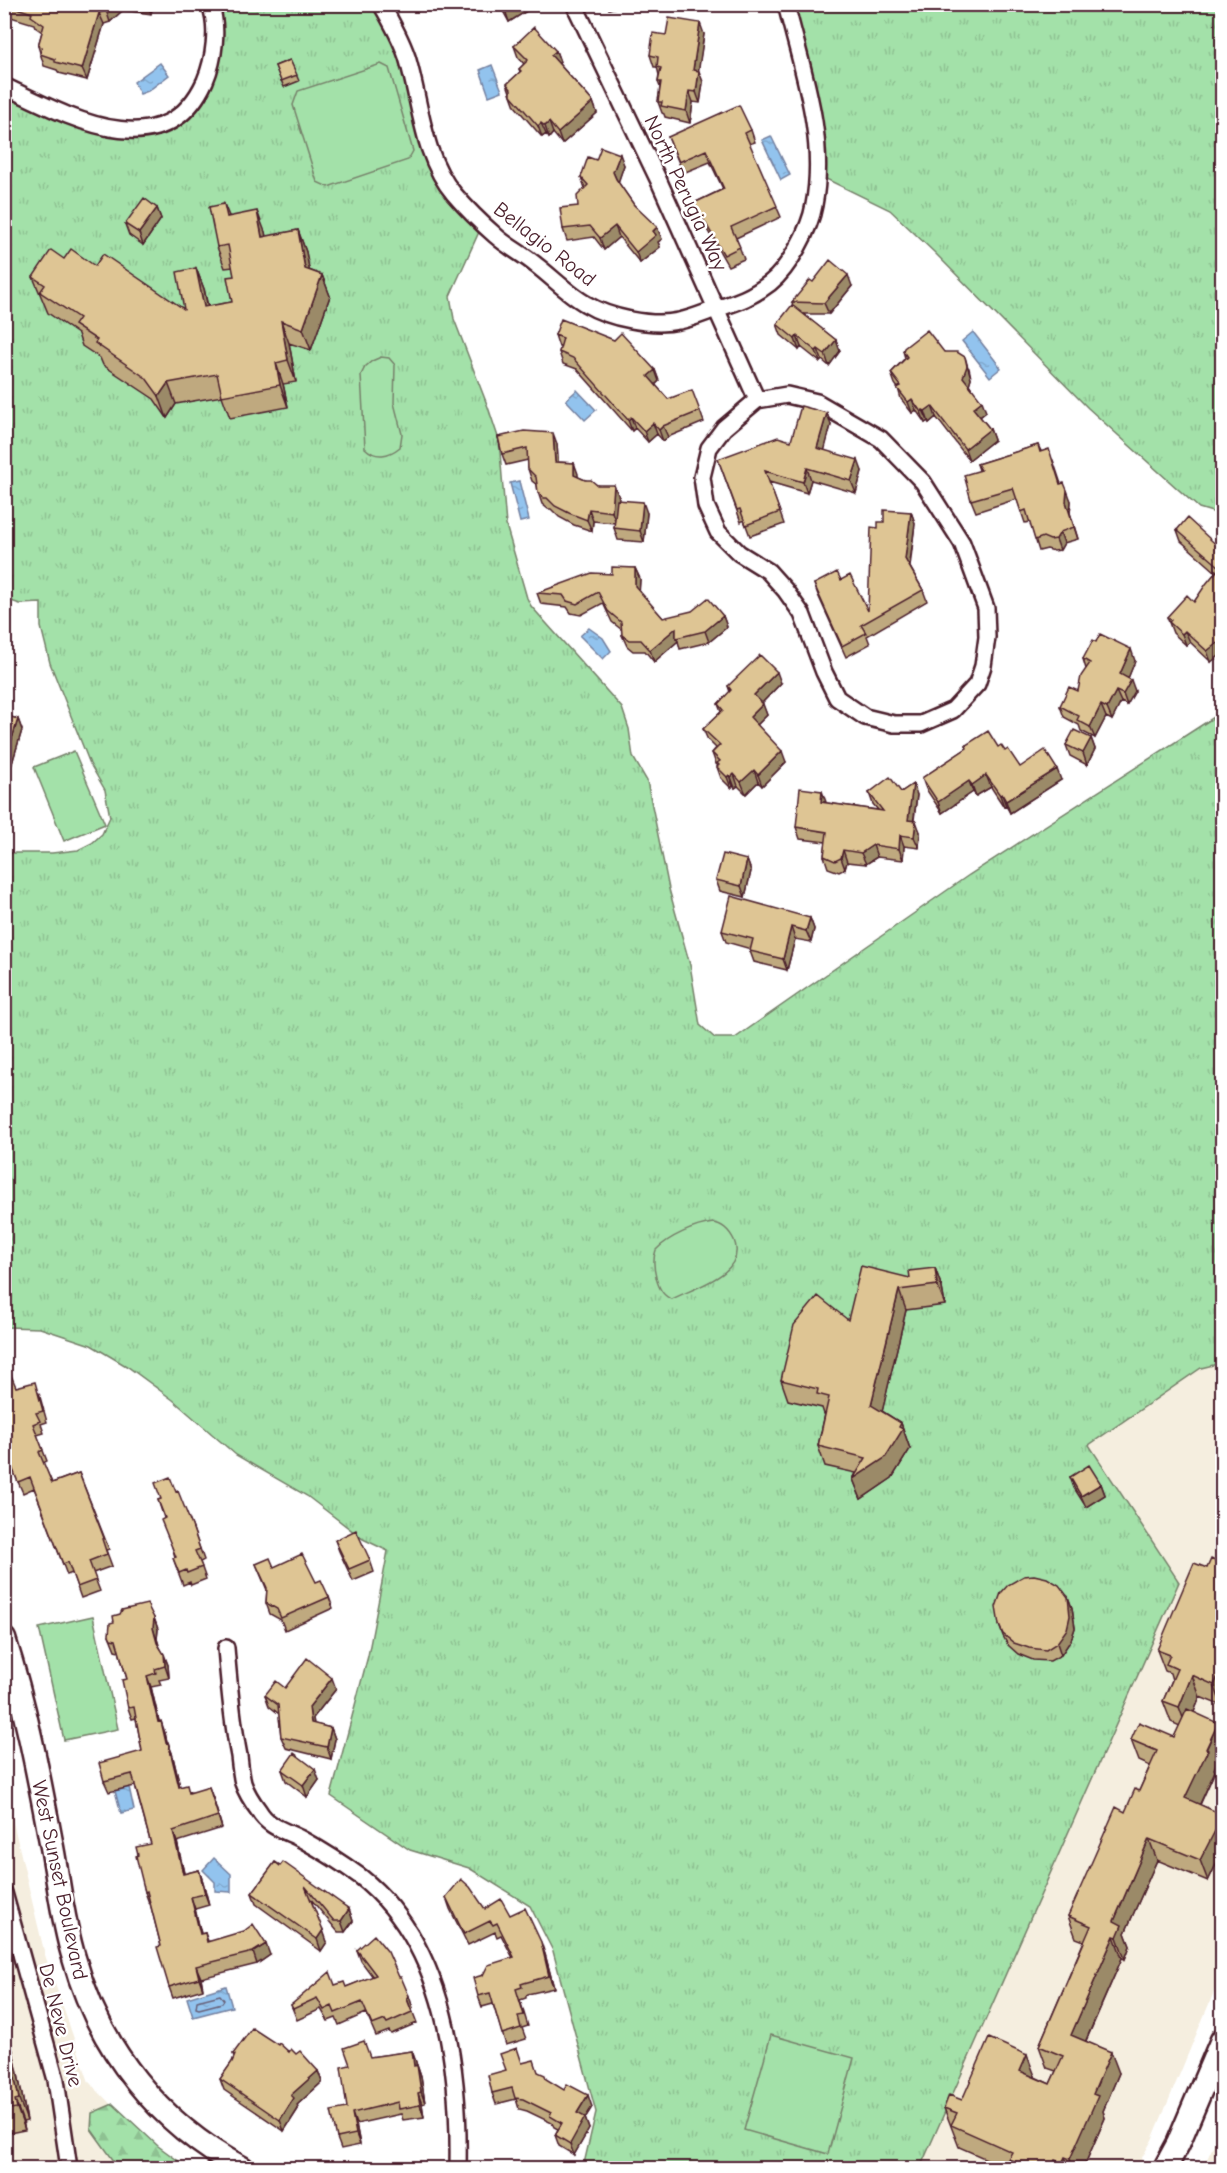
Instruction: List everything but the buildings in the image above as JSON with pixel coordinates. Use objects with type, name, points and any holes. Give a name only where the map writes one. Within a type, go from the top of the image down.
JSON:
[{"type":"main road","name":"West Sunset Boulevard","points":[[4,1639],[41,1787],[73,1956],[95,2015],[107,2039],[128,2071],[161,2109],[181,2129],[242,2169]]},
{"type":"main road","points":[[1165,2169],[1222,2040]]},
{"type":"street","points":[[4,86],[64,115],[101,127],[126,130],[149,129],[164,125],[186,111],[201,90],[208,74],[214,38],[210,4]]},
{"type":"street","name":"Bellagio Road","points":[[381,4],[407,56],[423,125],[438,168],[452,192],[497,237],[524,255],[586,304],[618,317],[651,322],[677,322],[744,300],[772,281],[804,234],[814,207],[818,175],[818,146],[815,120],[786,4]]},
{"type":"street","name":"North Perugia Way","points":[[574,4],[658,179],[757,400]]},
{"type":"street","points":[[787,395],[817,402],[881,440],[923,482],[962,543],[986,608],[987,637],[977,684],[953,710],[921,724],[894,724],[864,717],[837,698],[824,672],[802,614],[785,590],[768,572],[739,553],[718,532],[706,506],[702,477],[709,448],[724,428],[757,400],[787,395]]},
{"type":"street","points":[[226,1648],[243,1784],[260,1813],[274,1827],[303,1840],[361,1878],[391,1906],[412,1935],[429,1972],[448,2037],[459,2113],[458,2169]]},
{"type":"street","name":"De Neve Drive","points":[[4,1893],[56,2080],[69,2169]]},
{"type":"shaded area","points":[[1222,1363],[1222,1973],[1152,2140],[1136,2168],[920,2168],[1179,1582],[1089,1445],[1201,1368]]},
{"type":"shaded area","points":[[4,1784],[45,1955],[89,2082],[156,2150],[182,2168],[5,2168]]},
{"type":"shaded area","points":[[1222,2126],[1222,2168],[1203,2168],[1220,2131]]},
{"type":"green space","points":[[210,5],[381,5],[396,30],[429,146],[483,223],[450,296],[454,319],[499,440],[506,525],[527,598],[531,606],[622,708],[629,729],[633,757],[647,781],[669,889],[690,965],[700,1025],[715,1038],[735,1038],[969,875],[1222,712],[1222,1363],[1201,1368],[1089,1445],[1179,1582],[920,2168],[583,2168],[596,2112],[553,1951],[530,1906],[469,1868],[410,1850],[331,1796],[368,1656],[388,1551],[363,1539],[307,1496],[236,1455],[173,1400],[128,1367],[91,1345],[40,1328],[6,1327],[5,853],[52,853],[78,850],[92,843],[102,834],[110,817],[105,790],[90,764],[50,663],[41,627],[41,603],[20,604],[5,599],[4,86],[83,122],[164,125],[208,74]]},
{"type":"green space","points":[[792,5],[1222,5],[1222,515],[1199,508],[1088,408],[890,210],[818,175]]},
{"type":"green space","points":[[381,64],[389,68],[413,151],[408,160],[328,187],[317,182],[293,105],[298,91]]},
{"type":"green space","points":[[381,357],[389,358],[395,365],[394,403],[402,434],[400,447],[378,455],[365,448],[361,375],[365,367]]},
{"type":"green space","points":[[74,751],[105,824],[64,841],[34,767]]},
{"type":"green space","points":[[713,1223],[725,1228],[734,1240],[736,1252],[733,1262],[716,1278],[672,1299],[662,1291],[656,1278],[654,1263],[656,1250],[682,1232]]},
{"type":"green space","points":[[93,1616],[118,1729],[64,1740],[39,1628]]},
{"type":"green space","points":[[771,2035],[854,2058],[828,2154],[744,2130]]},
{"type":"green space","points":[[113,2104],[158,2146],[188,2168],[119,2168],[91,2129],[92,2113]]},
{"type":"water","points":[[160,63],[169,75],[148,91],[140,94],[134,82]]},
{"type":"water","points":[[492,65],[502,91],[489,96],[480,70]]},
{"type":"water","points":[[771,136],[790,175],[781,180],[762,140]]},
{"type":"water","points":[[973,332],[1001,368],[990,377],[962,341]]},
{"type":"water","points":[[577,390],[596,410],[585,420],[566,400]]},
{"type":"water","points":[[519,481],[529,520],[520,522],[510,483]]},
{"type":"water","points":[[589,628],[603,638],[611,651],[603,659],[580,636]]},
{"type":"water","points":[[129,1787],[134,1810],[121,1813],[115,1791]]},
{"type":"water","points":[[214,1858],[231,1874],[231,1892],[215,1891],[215,1882],[203,1870]]},
{"type":"water","points":[[226,1986],[232,2007],[193,2017],[187,1998]]}]
